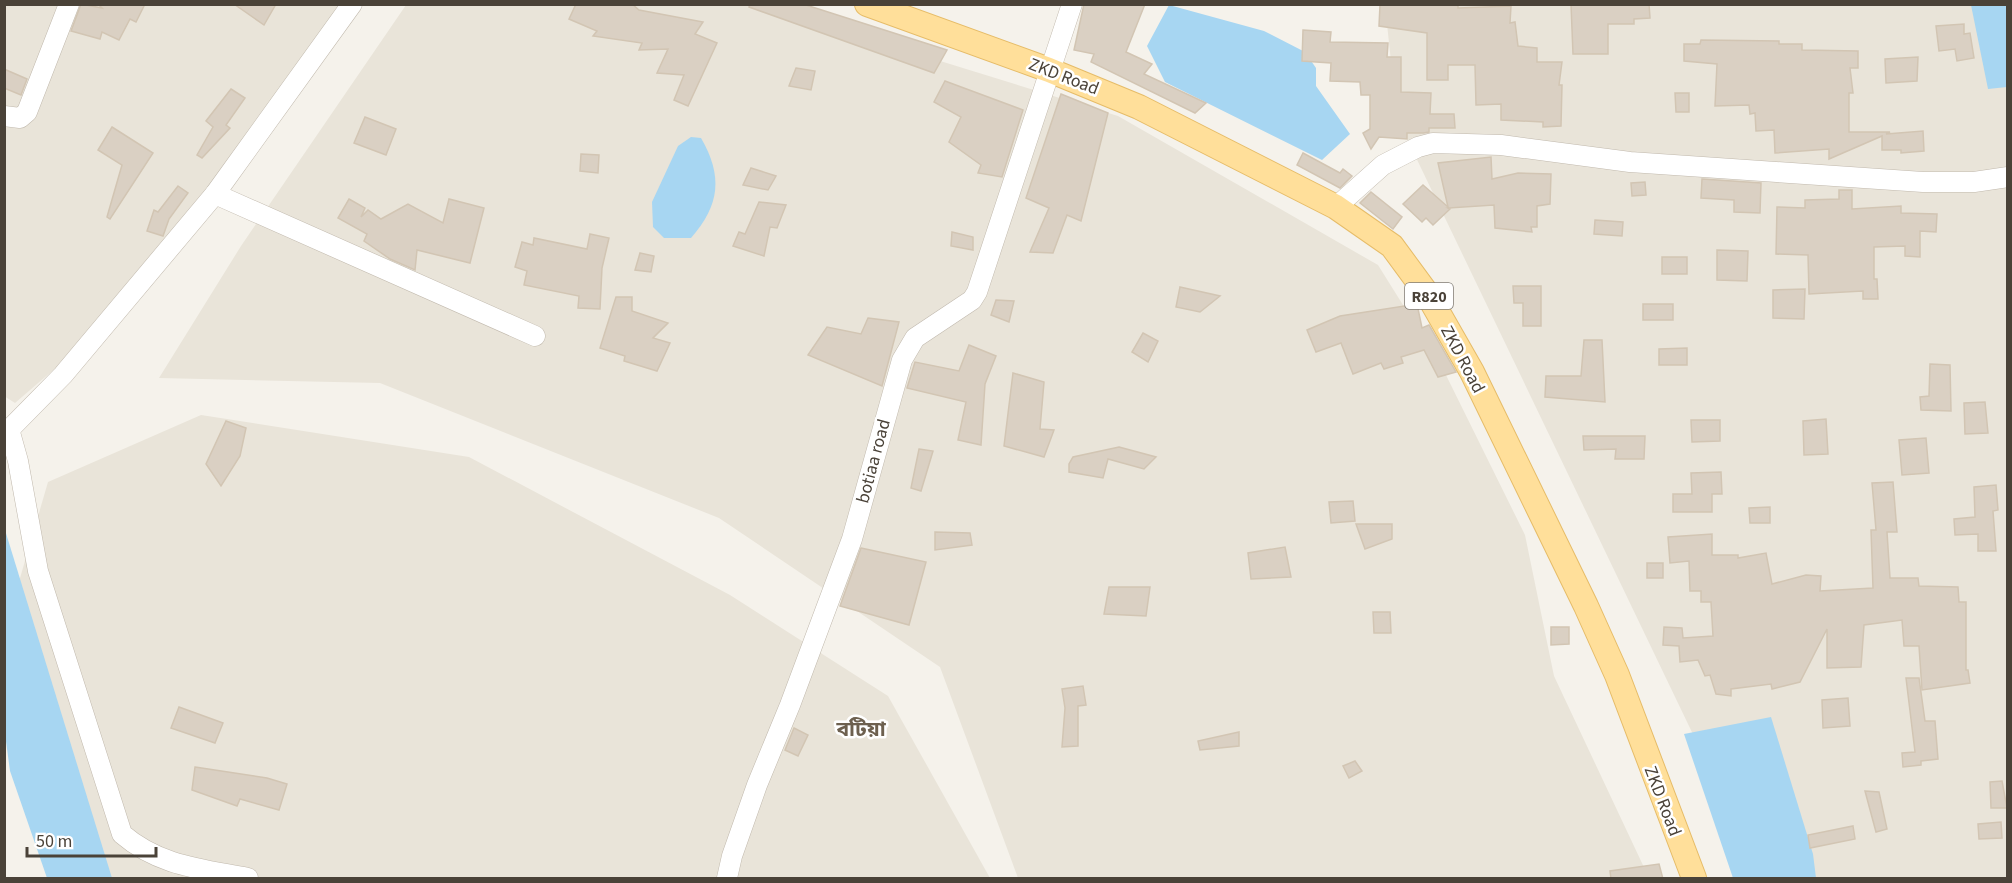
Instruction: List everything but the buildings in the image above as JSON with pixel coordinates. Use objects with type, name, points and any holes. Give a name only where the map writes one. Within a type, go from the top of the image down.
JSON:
[{"type":"main road","name":"ZKD Road","points":[[867,4],[1049,70],[1139,106],[1336,207],[1392,246],[1428,295],[1472,372],[1617,675],[1694,879]]},
{"type":"street","points":[[4,116],[20,118],[27,112],[69,4]]},
{"type":"street","points":[[248,879],[165,861],[140,850],[122,834],[38,572],[18,461],[7,432],[63,375],[215,194],[316,50],[352,4]]},
{"type":"street","name":"botiaa road","points":[[727,879],[732,856],[757,785],[790,705],[852,539],[902,360],[915,338],[972,300],[976,292],[1072,4]]},
{"type":"street","points":[[1336,207],[1383,165],[1418,147],[1433,143],[1501,145],[1630,162],[1923,182],[1974,182],[2007,177]]},
{"type":"street","points":[[215,194],[535,336]]},
{"type":"shaded area","points":[[4,5],[339,5],[139,296],[15,403],[4,396]]},
{"type":"shaded area","points":[[406,5],[759,5],[1118,116],[1378,265],[1443,369],[1525,535],[1554,676],[1649,878],[1018,878],[940,667],[719,518],[380,383],[159,378],[241,246]]},
{"type":"shaded area","points":[[1385,5],[2007,5],[2007,878],[1762,878],[1397,118]]},
{"type":"shaded area","name":"বটিয়া","points":[[201,415],[469,457],[730,595],[888,696],[990,878],[109,878],[11,609],[48,482]]},
{"type":"water","points":[[1169,5],[1264,31],[1305,52],[1316,68],[1316,86],[1350,134],[1322,160],[1165,82],[1147,46]]},
{"type":"water","points":[[1971,5],[2007,5],[2007,87],[1988,89]]},
{"type":"water","points":[[691,137],[701,138],[713,165],[715,190],[713,202],[701,226],[691,238],[664,238],[653,227],[652,202],[678,146]]},
{"type":"water","points":[[5,530],[112,878],[47,878],[10,771],[5,734]]},
{"type":"water","points":[[1771,717],[1813,854],[1816,878],[1733,878],[1684,734]]},
{"type":"district","name":"বটিয়া","points":[[861,729]]}]
